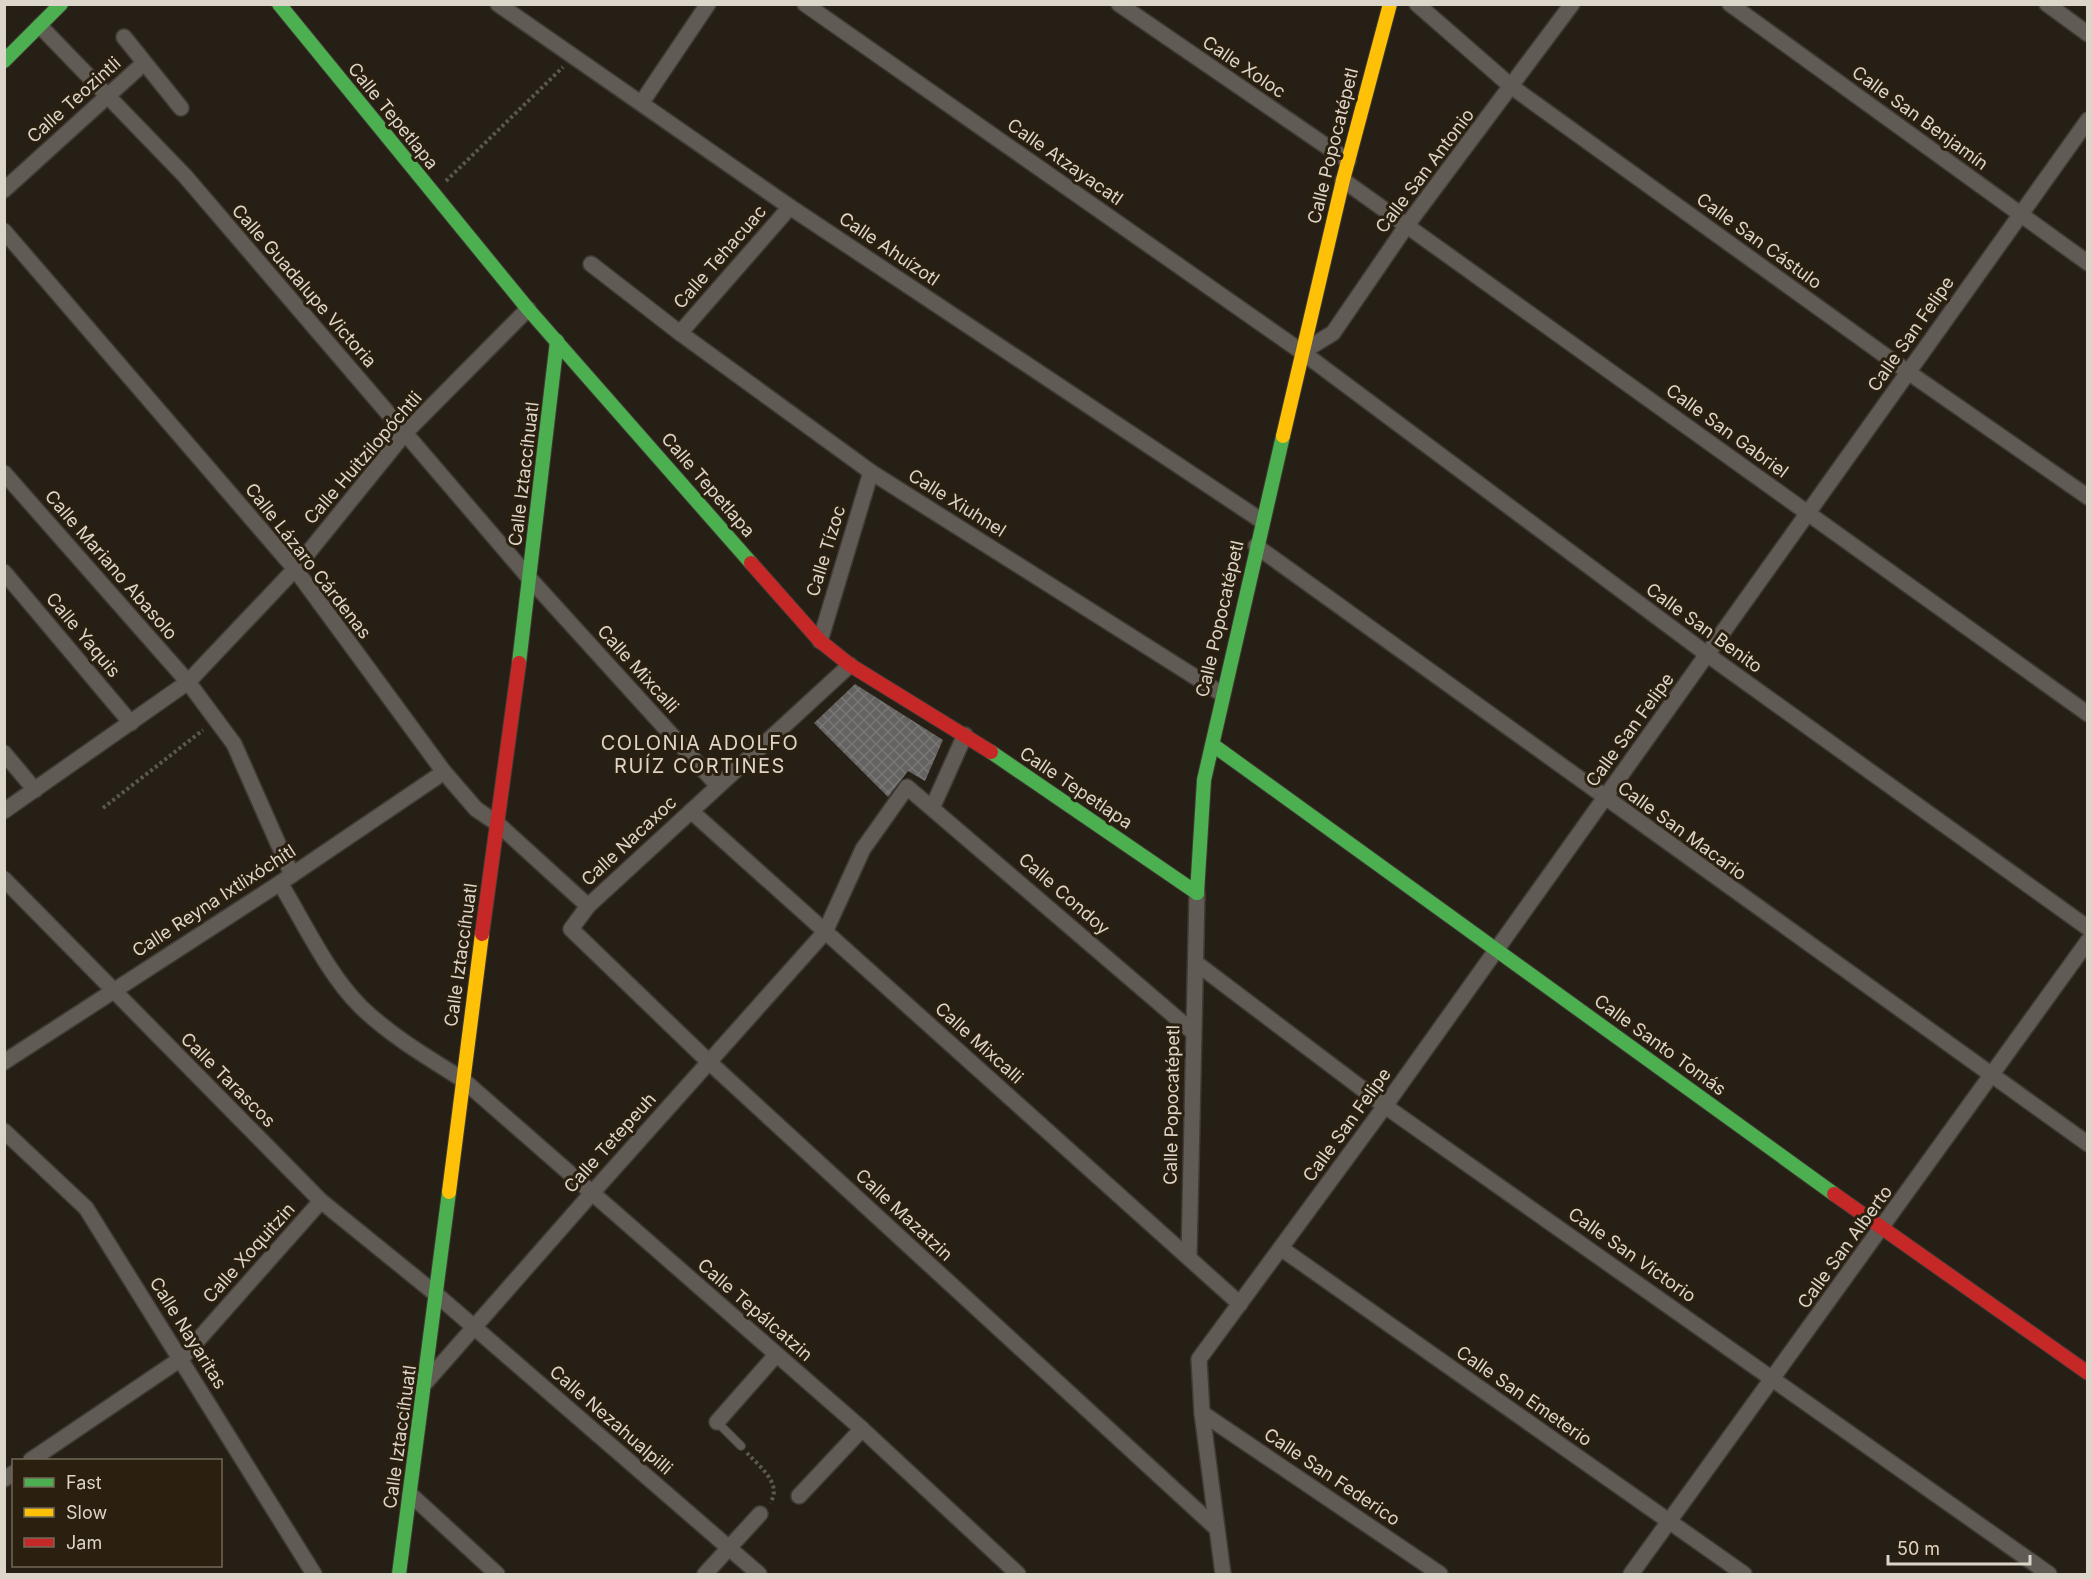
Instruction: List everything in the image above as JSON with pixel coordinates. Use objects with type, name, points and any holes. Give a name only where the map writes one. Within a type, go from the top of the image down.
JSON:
[{"type":"street","points":[[4,61],[61,4]]},
{"type":"street","name":"Calle Tepetlapa","points":[[279,4],[528,309],[820,641],[850,665],[965,735],[1197,893]]},
{"type":"street","name":"Calle Ahuízotl","points":[[498,4],[790,207],[1262,521]]},
{"type":"street","points":[[642,102],[708,4]]},
{"type":"street","name":"Calle Atzayacatl","points":[[805,4],[1302,352]]},
{"type":"street","name":"Calle Xoloc","points":[[1119,4],[1348,161]]},
{"type":"street","name":"Calle Popocatépetl","points":[[1189,1256],[1197,893],[1204,780],[1256,546],[1343,180],[1390,4]]},
{"type":"street","name":"Calle San Cástulo","points":[[1417,4],[1512,87],[1908,372],[2088,497]]},
{"type":"street","name":"Calle San Antonio","points":[[1302,352],[1333,333],[1407,225],[1572,4]]},
{"type":"street","name":"Calle San Benjamín","points":[[1730,4],[2088,263]]},
{"type":"street","points":[[2047,4],[2088,34]]},
{"type":"street","name":"Calle Guadalupe Victoria","points":[[40,26],[185,176],[530,579]]},
{"type":"street","points":[[124,37],[181,108]]},
{"type":"street","name":"Calle Teozintli","points":[[4,190],[144,63]]},
{"type":"street","name":"Calle San Felipe","points":[[1202,1413],[1199,1359],[1385,1106],[2088,120]]},
{"type":"street","name":"Calle San Gabriel","points":[[1343,180],[2088,714]]},
{"type":"street","name":"Calle Tehacuac","points":[[680,333],[790,207]]},
{"type":"street","name":"Calle Lázaro Cárdenas","points":[[4,231],[295,569],[444,772],[476,809],[498,824],[588,906]]},
{"type":"street","name":"Calle Xiuhnel","points":[[591,264],[680,333],[871,472],[1222,694]]},
{"type":"street","name":"Calle Huitzilopóchtli","points":[[4,811],[188,682],[295,569],[405,434],[528,309]]},
{"type":"street","name":"Calle Iztaccíhuatl","points":[[399,1575],[426,1382],[462,1079],[530,579],[557,341]]},
{"type":"street","name":"Calle San Benito","points":[[1302,352],[1708,655],[2088,928]]},
{"type":"street","name":"Calle Tízoc","points":[[820,641],[871,472]]},
{"type":"street","name":"Calle Mariano Abasolo","points":[[4,473],[188,682],[234,744],[286,879]]},
{"type":"street","name":"Calle San Macario","points":[[1256,546],[1604,799],[2088,1144]]},
{"type":"street","name":"Calle Yaquis","points":[[4,572],[131,723]]},
{"type":"street","name":"Calle Mixcalli","points":[[530,579],[718,786]]},
{"type":"street","name":"Calle Nacaxoc","points":[[571,929],[588,906],[850,665]]},
{"type":"street","points":[[933,807],[965,735]]},
{"type":"street","name":"Calle Santo Tomás","points":[[1213,745],[1883,1229],[2088,1373]]},
{"type":"street","points":[[4,753],[35,790]]},
{"type":"street","name":"Calle Reyna Ixtlixóchitl","points":[[4,1062],[286,879],[444,772]]},
{"type":"street","name":"Calle Condoy","points":[[863,849],[907,787],[1193,1032]]},
{"type":"street","name":"Calle Mixcalli","points":[[691,811],[1240,1304]]},
{"type":"street","name":"Calle Tetepeuh","points":[[426,1382],[592,1192],[825,932],[863,849]]},
{"type":"street","name":"Calle Tarascos","points":[[4,879],[321,1201],[437,1295]]},
{"type":"street","name":"Calle Tepálcatzin","points":[[286,879],[334,972],[359,1006],[393,1035],[462,1079],[862,1430],[1018,1575]]},
{"type":"street","name":"Calle Mazatzin","points":[[571,929],[709,1062],[1215,1527]]},
{"type":"street","name":"Calle San Alberto","points":[[1631,1575],[1883,1229],[1990,1075],[2088,941]]},
{"type":"street","name":"Calle San Victorio","points":[[1196,963],[1385,1106],[2049,1575]]},
{"type":"street","name":"Calle Nayaritas","points":[[4,1131],[86,1208],[182,1358],[314,1575]]},
{"type":"street","name":"Calle Xoquitzin","points":[[34,1459],[182,1358],[321,1201]]},
{"type":"street","name":"Calle San Emeterio","points":[[1282,1249],[1744,1575]]},
{"type":"street","name":"Calle Nezahualpilli","points":[[437,1295],[759,1575]]},
{"type":"street","points":[[717,1422],[776,1355]]},
{"type":"street","points":[[1202,1413],[1223,1575]]},
{"type":"street","name":"Calle San Federico","points":[[1202,1413],[1440,1575]]},
{"type":"street","points":[[799,1496],[862,1430]]},
{"type":"street","points":[[410,1494],[497,1575]]},
{"type":"street","points":[[705,1575],[760,1514]]},
{"type":"lane","points":[[717,1422],[741,1446]]},
{"type":"path","points":[[433,194],[573,57]]},
{"type":"path","points":[[103,808],[216,720]]},
{"type":"path","points":[[756,1462],[775,1488],[773,1498],[760,1514]]},
{"type":"building","points":[[855,684],[943,740],[925,781],[908,771],[888,797],[814,723]]},
{"type":"traffic: fast","points":[[4,61],[61,4]]},
{"type":"traffic: fast","points":[[279,4],[528,309],[751,563]]},
{"type":"traffic: fast","points":[[519,663],[557,341]]},
{"type":"traffic: fast","points":[[1197,893],[1204,780],[1283,436]]},
{"type":"traffic: fast","points":[[1213,745],[1834,1194]]},
{"type":"traffic: fast","points":[[991,752],[1197,893]]},
{"type":"traffic: fast","points":[[399,1574],[449,1192]]},
{"type":"traffic: slow","points":[[1283,436],[1343,180],[1390,4]]},
{"type":"traffic: slow","points":[[449,1192],[482,934]]},
{"type":"traffic: jam","points":[[751,563],[820,641],[850,665],[991,752]]},
{"type":"traffic: jam","points":[[482,934],[519,663]]},
{"type":"traffic: jam","points":[[1834,1194],[2088,1373]]},
{"type":"district","name":"COLONIA ADOLFO RUÍZ CORTINES","points":[[700,754]]}]
